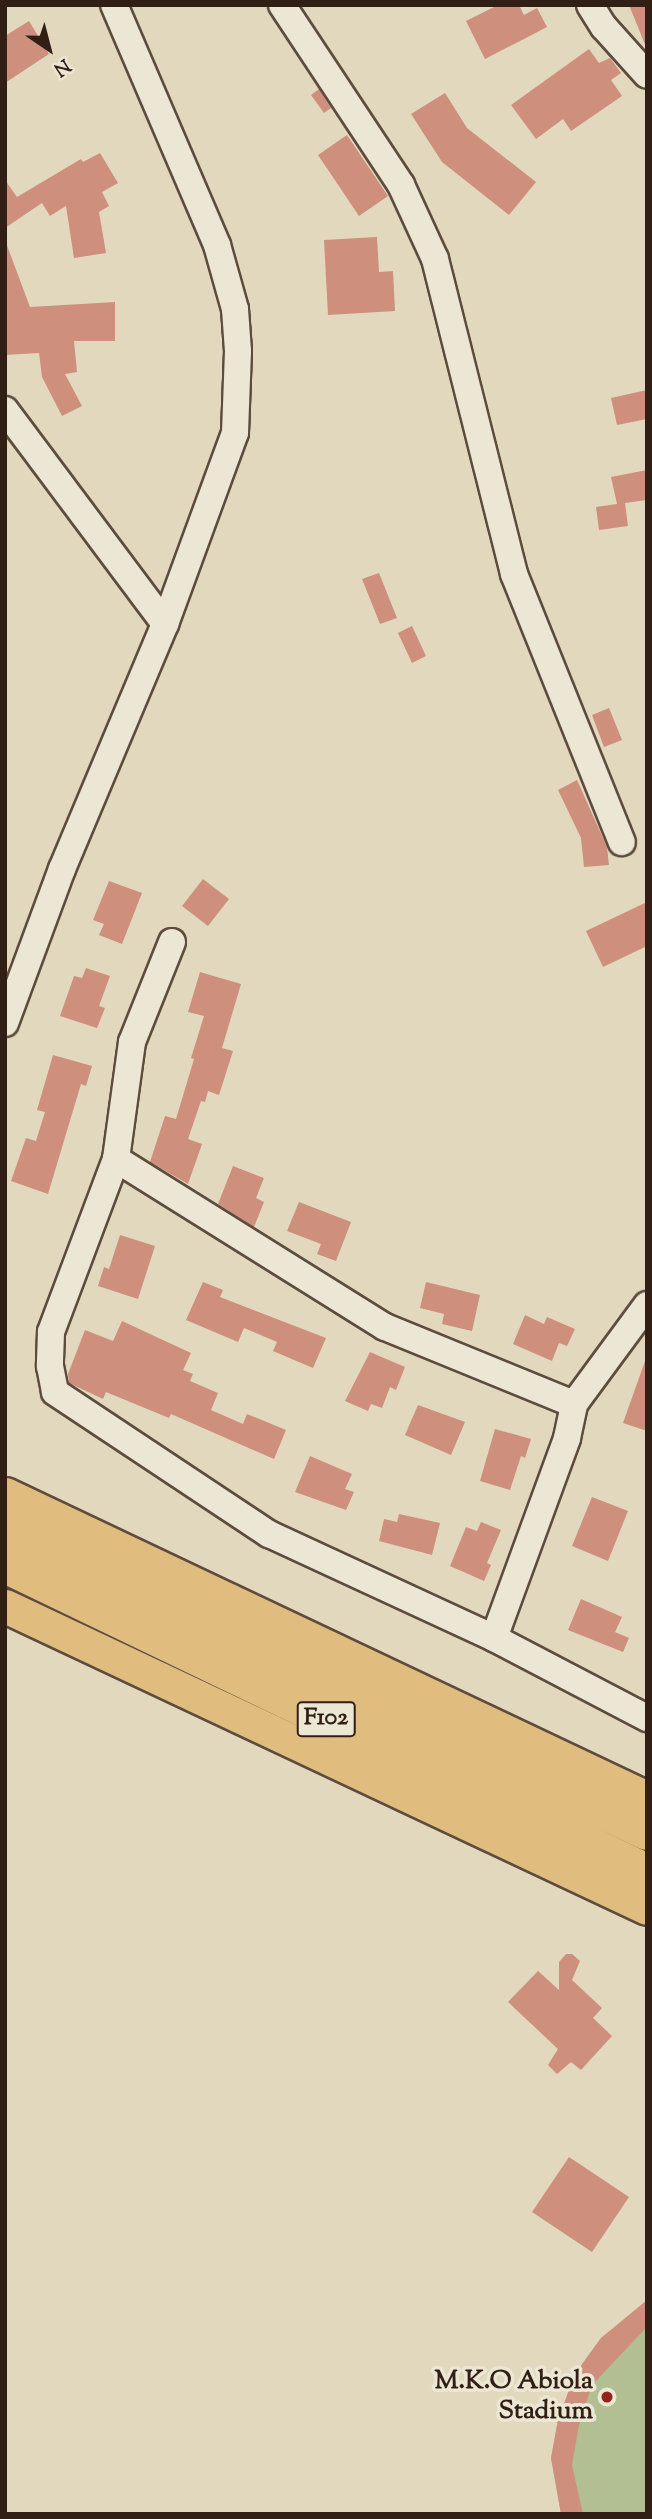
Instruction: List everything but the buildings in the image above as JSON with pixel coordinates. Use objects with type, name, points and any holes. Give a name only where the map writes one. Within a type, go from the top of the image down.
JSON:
[{"type":"highway","name":"F102","points":[[5,1532],[476,1772],[647,1872]]},
{"type":"highway","name":"F102","points":[[5,1564],[476,1772],[647,1832]]},
{"type":"main road","points":[[5,1494],[476,1772],[647,1908]]},
{"type":"main road","points":[[5,1605],[476,1772],[647,1798]]},
{"type":"street","points":[[5,1023],[62,869],[165,624],[235,433],[238,351],[235,309],[217,244],[114,5]]},
{"type":"street","points":[[282,5],[401,185],[435,259],[514,574],[622,842]]},
{"type":"street","points":[[590,5],[604,27],[647,75]]},
{"type":"street","points":[[5,410],[165,624]]},
{"type":"street","points":[[172,942],[132,1042],[116,1159],[51,1332],[50,1366],[55,1392],[269,1534],[494,1639],[647,1718]]},
{"type":"street","points":[[116,1159],[385,1327],[574,1404]]},
{"type":"street","points":[[494,1639],[567,1438],[574,1404],[647,1305]]},
{"type":"green space","name":"M.K.O Abiola Stadium","points":[[647,2302],[647,2514],[561,2514],[551,2458],[558,2420],[575,2374],[601,2338]]},
{"type":"place","name":"M.K.O Abiola Stadium","points":[[607,2397]]}]
